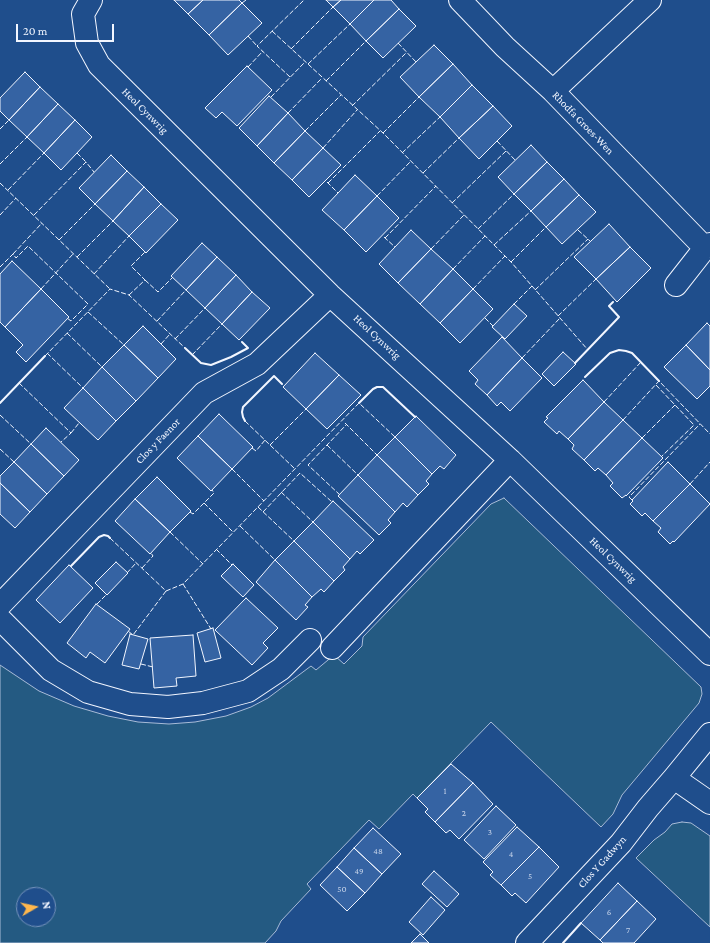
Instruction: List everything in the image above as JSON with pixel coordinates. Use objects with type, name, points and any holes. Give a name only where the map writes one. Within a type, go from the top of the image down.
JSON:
[{"type":"street","name":"Heol Cynwrig","points":[[91,0],[83,14],[87,43],[99,65],[330,295],[510,460],[710,654]]},
{"type":"street","name":"Rhodfa Groes-Wen","points":[[460,0],[505,47],[553,91],[707,246],[676,285]]},
{"type":"street","points":[[553,91],[650,0]]},
{"type":"street","name":"Clos y Faenor","points":[[0,605],[204,393],[257,364],[330,295]]},
{"type":"street","points":[[332,648],[510,460]]},
{"type":"street","points":[[0,619],[51,670],[88,692],[130,704],[168,707],[203,704],[248,691],[281,669],[310,640]]},
{"type":"street","points":[[710,734],[674,778],[710,803]]},
{"type":"street","name":"Clos Y Gadwyn","points":[[527,943],[621,843],[674,778]]},
{"type":"shaded area","points":[[504,498],[701,687],[702,694],[699,703],[622,795],[613,814],[601,827],[491,722],[417,798],[413,794],[379,829],[369,820],[307,884],[311,889],[281,921],[276,931],[265,943],[0,943],[0,665],[39,691],[74,706],[108,716],[138,722],[169,724],[195,722],[226,716],[251,707],[268,698],[311,666],[316,670],[334,655],[344,664],[362,646],[363,637],[491,504]]},
{"type":"shaded area","points":[[682,822],[691,823],[710,836],[710,927],[636,858],[672,824]]},
{"type":"building","points":[[174,0],[203,0],[188,14]]},
{"type":"building","points":[[203,0],[239,0],[242,3],[209,35],[188,14]]},
{"type":"building","points":[[326,0],[341,0],[333,7]]},
{"type":"building","points":[[341,0],[374,0],[350,24],[333,7]]},
{"type":"building","points":[[374,0],[391,0],[399,9],[366,41],[350,24]]},
{"type":"building","points":[[242,3],[262,23],[228,55],[209,35]]},
{"type":"building","points":[[399,9],[416,26],[383,58],[366,41]]},
{"type":"building","points":[[434,45],[453,64],[419,97],[400,77]]},
{"type":"building","points":[[453,64],[472,85],[440,117],[419,97]]},
{"type":"building","points":[[247,66],[272,90],[237,126],[222,112],[216,118],[205,108]]},
{"type":"building","points":[[25,72],[40,87],[9,120],[0,111],[0,98]]},
{"type":"building","points":[[472,85],[493,106],[459,138],[440,117]]},
{"type":"building","points":[[40,87],[58,104],[27,137],[9,120]]},
{"type":"building","points":[[269,96],[288,113],[257,146],[239,128]]},
{"type":"building","points":[[58,104],[75,120],[44,153],[27,137]]},
{"type":"building","points":[[493,106],[512,126],[479,159],[459,138]]},
{"type":"building","points":[[288,113],[305,131],[274,163],[257,146]]},
{"type":"building","points":[[75,120],[92,137],[61,170],[44,153]]},
{"type":"building","points":[[305,131],[323,148],[292,180],[274,163]]},
{"type":"building","points":[[531,145],[547,162],[514,194],[498,177]]},
{"type":"building","points":[[323,148],[341,165],[309,197],[292,180]]},
{"type":"building","points":[[111,155],[127,171],[95,204],[79,188]]},
{"type":"building","points":[[547,162],[564,179],[531,211],[514,194]]},
{"type":"building","points":[[127,171],[144,187],[113,221],[95,204]]},
{"type":"building","points":[[355,175],[377,196],[344,230],[322,210]]},
{"type":"building","points":[[564,179],[579,195],[546,227],[531,211]]},
{"type":"building","points":[[144,187],[161,204],[129,236],[113,221]]},
{"type":"building","points":[[579,195],[596,212],[562,244],[546,227]]},
{"type":"building","points":[[377,196],[399,218],[366,252],[344,230]]},
{"type":"building","points":[[161,204],[178,220],[146,253],[129,236]]},
{"type":"building","points":[[609,224],[630,247],[596,279],[574,257]]},
{"type":"building","points":[[411,230],[431,249],[398,283],[379,264]]},
{"type":"building","points":[[202,243],[217,257],[186,290],[171,276]]},
{"type":"building","points":[[630,247],[651,268],[617,302],[596,279]]},
{"type":"building","points":[[431,249],[453,269],[420,304],[398,283]]},
{"type":"building","points":[[217,257],[236,275],[205,308],[186,290]]},
{"type":"building","points":[[12,261],[41,289],[5,327],[0,322],[0,274]]},
{"type":"building","points":[[453,269],[473,289],[440,323],[420,304]]},
{"type":"building","points":[[236,275],[252,292],[222,324],[205,308]]},
{"type":"building","points":[[41,289],[69,317],[26,362],[16,352],[23,345],[5,327]]},
{"type":"building","points":[[473,289],[493,309],[460,343],[440,323]]},
{"type":"building","points":[[252,292],[270,308],[239,340],[222,324]]},
{"type":"building","points":[[514,304],[527,316],[505,339],[492,327]]},
{"type":"building","points":[[707,323],[710,326],[710,370],[686,345]]},
{"type":"building","points":[[143,326],[176,359],[158,378],[124,345]]},
{"type":"building","points":[[502,337],[522,358],[487,395],[475,384],[478,380],[469,371]]},
{"type":"building","points":[[124,345],[158,378],[136,401],[102,367]]},
{"type":"building","points":[[686,345],[710,370],[710,386],[697,399],[664,367]]},
{"type":"building","points":[[563,352],[576,364],[554,386],[542,374]]},
{"type":"building","points":[[315,353],[339,375],[306,409],[283,387]]},
{"type":"building","points":[[522,358],[542,378],[510,411],[501,402],[497,406],[487,395]]},
{"type":"building","points":[[102,367],[136,401],[116,421],[83,388]]},
{"type":"building","points":[[339,375],[361,395],[327,429],[306,409]]},
{"type":"building","points":[[583,380],[604,402],[568,439],[559,431],[557,434],[544,422],[548,418],[546,417]]},
{"type":"building","points":[[83,388],[116,421],[98,440],[64,408]]},
{"type":"building","points":[[604,402],[623,420],[584,460],[572,449],[574,445],[568,439]]},
{"type":"building","points":[[219,414],[253,447],[232,469],[198,436]]},
{"type":"building","points":[[416,416],[456,455],[444,469],[440,466],[432,474],[395,437]]},
{"type":"building","points":[[623,420],[642,438],[606,475],[598,468],[595,471],[584,460]]},
{"type":"building","points":[[46,428],[79,460],[64,476],[31,444]]},
{"type":"building","points":[[198,436],[232,469],[211,491],[177,458]]},
{"type":"building","points":[[395,437],[432,474],[426,481],[429,484],[418,495],[377,455]]},
{"type":"building","points":[[642,438],[663,458],[626,496],[622,498],[610,486],[613,483],[606,475]]},
{"type":"building","points":[[31,444],[64,476],[47,494],[14,462]]},
{"type":"building","points":[[377,455],[418,495],[407,507],[403,503],[395,512],[358,475]]},
{"type":"building","points":[[14,462],[47,494],[30,512],[0,483],[0,476]]},
{"type":"building","points":[[668,462],[690,484],[653,521],[645,513],[642,516],[630,504],[633,501],[632,500]]},
{"type":"building","points":[[358,475],[395,512],[388,520],[391,523],[379,535],[338,496]]},
{"type":"building","points":[[157,477],[191,511],[170,532],[135,499]]},
{"type":"building","points":[[0,483],[30,512],[15,528],[0,514]]},
{"type":"building","points":[[690,484],[710,504],[674,542],[673,541],[670,544],[658,532],[661,528],[653,521]]},
{"type":"building","points":[[135,499],[170,532],[150,554],[115,521]]},
{"type":"building","points":[[333,501],[374,540],[360,554],[357,551],[350,559],[313,522]]},
{"type":"building","points":[[313,522],[350,559],[343,567],[345,570],[334,581],[294,541]]},
{"type":"building","points":[[294,541],[334,581],[324,592],[321,589],[312,597],[275,560]]},
{"type":"building","points":[[275,560],[312,597],[305,605],[308,607],[296,620],[256,582]]},
{"type":"building","points":[[116,562],[128,573],[107,595],[95,583]]},
{"type":"building","points":[[233,564],[254,585],[243,597],[221,576]]},
{"type":"building","points":[[69,565],[93,588],[60,623],[36,600]]},
{"type":"building","points":[[246,598],[278,628],[263,643],[268,648],[252,665],[215,630]]},
{"type":"building","points":[[96,604],[130,629],[105,663],[90,652],[86,658],[67,643]]},
{"type":"building","points":[[213,628],[221,658],[205,662],[197,633]]},
{"type":"building","points":[[130,634],[148,639],[139,669],[122,665]]},
{"type":"building","points":[[193,635],[196,676],[176,678],[177,686],[154,688],[150,638]]},
{"type":"building","points":[[451,764],[473,783],[435,822],[425,812],[428,809],[417,798]]},
{"type":"building","points":[[473,783],[493,804],[459,839],[450,830],[446,833],[435,822]]},
{"type":"building","points":[[496,806],[516,825],[484,859],[464,840]]},
{"type":"building","points":[[517,827],[539,847],[501,885],[490,875],[493,872],[483,862]]},
{"type":"building","points":[[373,828],[401,854],[382,874],[354,848]]},
{"type":"building","points":[[539,847],[559,867],[526,903],[515,893],[512,896],[501,885]]},
{"type":"building","points":[[354,848],[382,874],[365,893],[337,867]]},
{"type":"building","points":[[337,867],[365,893],[347,911],[320,885]]},
{"type":"building","points":[[434,871],[459,894],[447,907],[422,884]]},
{"type":"building","points":[[618,883],[637,901],[600,940],[581,923]]},
{"type":"building","points":[[431,897],[445,910],[423,935],[409,922]]},
{"type":"building","points":[[637,901],[656,919],[634,943],[603,943],[600,940]]},
{"type":"building","points":[[420,934],[429,943],[411,943]]},
{"type":"fence","points":[[242,3],[246,0]]},
{"type":"fence","points":[[290,77],[257,46],[304,0]]},
{"type":"fence","points":[[291,49],[333,7]]},
{"type":"fence","points":[[308,64],[350,24]]},
{"type":"fence","points":[[272,31],[383,133],[511,262],[588,350]]},
{"type":"fence","points":[[248,36],[257,46]]},
{"type":"fence","points":[[326,81],[366,41]]},
{"type":"fence","points":[[398,43],[416,62]]},
{"type":"fence","points":[[248,67],[263,51]]},
{"type":"fence","points":[[352,106],[407,52]]},
{"type":"fence","points":[[271,97],[305,62]]},
{"type":"fence","points":[[288,113],[322,78]]},
{"type":"fence","points":[[305,131],[341,95]]},
{"type":"fence","points":[[383,133],[419,97]]},
{"type":"fence","points":[[323,148],[357,110]]},
{"type":"fence","points":[[402,153],[440,117]]},
{"type":"fence","points":[[0,129],[9,120]]},
{"type":"fence","points":[[328,183],[380,131]]},
{"type":"fence","points":[[0,164],[27,137]]},
{"type":"fence","points":[[423,173],[459,138]]},
{"type":"fence","points":[[497,141],[515,160]]},
{"type":"fence","points":[[452,203],[506,151]]},
{"type":"fence","points":[[8,190],[44,153]]},
{"type":"fence","points":[[77,153],[86,162]]},
{"type":"fence","points":[[377,196],[411,161]]},
{"type":"fence","points":[[34,215],[86,162],[94,172]]},
{"type":"fence","points":[[327,182],[338,193]]},
{"type":"fence","points":[[0,183],[110,289]]},
{"type":"fence","points":[[385,238],[436,186]]},
{"type":"fence","points":[[478,229],[514,194]]},
{"type":"fence","points":[[0,215],[16,198]]},
{"type":"fence","points":[[59,240],[95,204]]},
{"type":"fence","points":[[494,245],[531,211]]},
{"type":"fence","points":[[431,249],[464,215]]},
{"type":"fence","points":[[77,257],[113,221]]},
{"type":"fence","points":[[13,254],[42,223]]},
{"type":"fence","points":[[511,262],[546,227]]},
{"type":"fence","points":[[578,230],[590,241]]},
{"type":"fence","points":[[94,274],[129,236]]},
{"type":"fence","points":[[453,269],[485,236]]},
{"type":"fence","points":[[384,237],[395,247]]},
{"type":"fence","points":[[535,290],[588,239]]},
{"type":"fence","points":[[0,267],[13,254],[16,258],[28,246],[88,304],[71,321],[67,318]]},
{"type":"fence","points":[[129,295],[145,280],[131,266],[145,252]]},
{"type":"fence","points":[[41,289],[73,254]]},
{"type":"fence","points":[[473,289],[505,256]]},
{"type":"fence","points":[[145,280],[158,292],[173,277]]},
{"type":"fence","points":[[558,316],[596,279]]},
{"type":"fence","points":[[514,304],[532,286]]},
{"type":"fence","points":[[45,356],[110,289],[129,295],[185,348]]},
{"type":"fence","points":[[157,321],[186,290]]},
{"type":"fence","points":[[175,339],[205,308]]},
{"type":"fence","points":[[88,312],[124,345]]},
{"type":"fence","points":[[485,318],[493,326]]},
{"type":"fence","points":[[522,358],[560,318]]},
{"type":"fence","points":[[192,355],[222,324]]},
{"type":"fence","points":[[67,333],[102,367]]},
{"type":"fence","points":[[161,344],[170,334]]},
{"type":"fence","points":[[47,353],[83,388]]},
{"type":"fence","points":[[604,402],[641,362]]},
{"type":"fence","points":[[623,420],[659,381],[710,434]]},
{"type":"fence","points":[[19,383],[71,433],[61,442]]},
{"type":"fence","points":[[656,385],[694,425],[661,457]]},
{"type":"fence","points":[[166,591],[183,584],[359,403],[395,437]]},
{"type":"fence","points":[[642,438],[675,405]]},
{"type":"fence","points":[[270,445],[306,409]]},
{"type":"fence","points":[[0,415],[31,444]]},
{"type":"fence","points":[[245,421],[295,469]]},
{"type":"fence","points":[[71,433],[79,423]]},
{"type":"fence","points":[[345,423],[377,455]]},
{"type":"fence","points":[[632,500],[629,497],[700,424]]},
{"type":"fence","points":[[340,495],[308,465],[346,425]]},
{"type":"fence","points":[[252,448],[256,451],[265,440]]},
{"type":"fence","points":[[327,445],[358,475]]},
{"type":"fence","points":[[0,449],[14,462]]},
{"type":"fence","points":[[690,484],[710,462]]},
{"type":"fence","points":[[232,469],[264,501]]},
{"type":"fence","points":[[263,512],[300,473],[332,502]]},
{"type":"fence","points":[[190,512],[193,514],[214,493],[212,490]]},
{"type":"fence","points":[[281,492],[313,522]]},
{"type":"fence","points":[[204,503],[233,532]]},
{"type":"fence","points":[[258,507],[294,541]]},
{"type":"fence","points":[[240,526],[275,560]]},
{"type":"fence","points":[[170,532],[203,564]]},
{"type":"fence","points":[[110,538],[166,591],[133,635],[128,631]]},
{"type":"fence","points":[[216,549],[232,565]]},
{"type":"fence","points":[[142,568],[153,556],[151,553]]},
{"type":"fence","points":[[127,573],[136,563]]},
{"type":"fence","points":[[183,584],[211,629]]},
{"type":"fence","points":[[97,604],[107,594]]},
{"type":"fence","points":[[141,664],[153,667]]},
{"type":"wall","points":[[575,363],[619,317],[609,306],[613,302]]},
{"type":"wall","points":[[185,348],[201,363],[211,365],[248,348],[242,342]]},
{"type":"wall","points":[[585,377],[610,353],[619,350],[632,353],[659,381]]},
{"type":"wall","points":[[0,403],[45,356]]},
{"type":"wall","points":[[245,421],[242,412],[243,407],[274,376],[282,384]]},
{"type":"wall","points":[[359,403],[373,389],[383,387],[415,417]]},
{"type":"wall","points":[[71,566],[99,537],[104,535],[110,538]]},
{"type":"wall","points":[[563,943],[581,923]]}]
